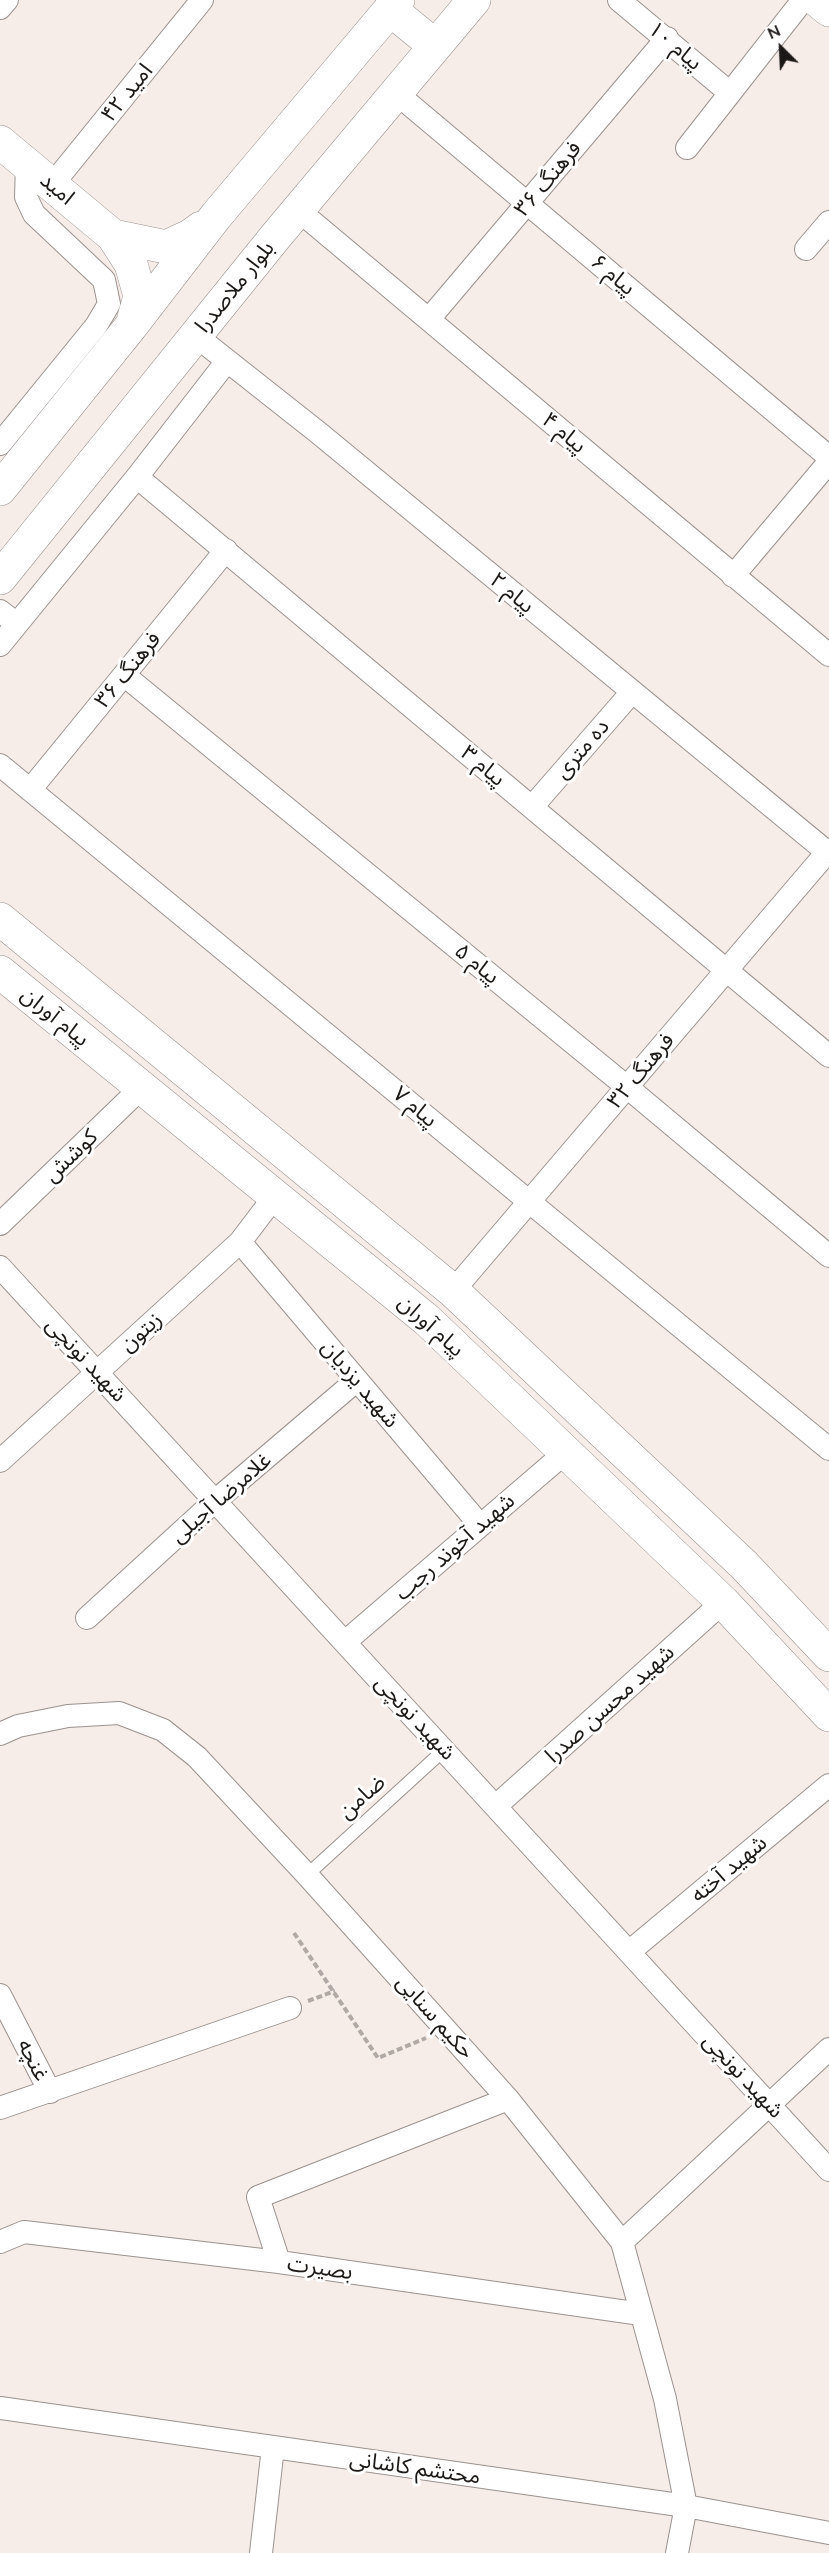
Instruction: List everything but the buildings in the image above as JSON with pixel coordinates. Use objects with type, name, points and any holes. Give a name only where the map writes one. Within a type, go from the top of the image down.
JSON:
[{"type":"main road","name":"بلوار ملاصدرا","points":[[0,578],[298,210],[474,0]]},
{"type":"main road","points":[[817,0],[829,10]]},
{"type":"main road","points":[[0,489],[216,216],[394,5],[435,46]]},
{"type":"main road","name":"امید","points":[[0,142],[113,236],[131,264],[140,296],[132,325]]},
{"type":"main road","name":"امید","points":[[113,236],[166,247],[190,236],[216,216]]},
{"type":"main road","name":"پیام آوران","points":[[0,919],[453,1291],[744,1564],[824,1650]]},
{"type":"main road","name":"پیام آوران","points":[[4,983],[141,1088],[427,1320],[723,1602],[829,1715]]},
{"type":"main road","points":[[790,1673],[824,1650]]},
{"type":"street","points":[[0,8],[7,0]]},
{"type":"street","name":"امید ۴۲","points":[[52,185],[202,0]]},
{"type":"street","name":"پیام ۱۰","points":[[619,0],[730,93]]},
{"type":"street","points":[[687,148],[803,0]]},
{"type":"street","name":"فرهنگ ۳۶","points":[[429,319],[667,38]]},
{"type":"street","name":"پیام ۶","points":[[396,93],[829,460]]},
{"type":"street","points":[[0,444],[96,326],[110,304],[104,280],[34,214],[26,197],[27,164]]},
{"type":"street","name":"پیام ۴","points":[[298,210],[829,655]]},
{"type":"street","points":[[806,249],[829,222]]},
{"type":"street","name":"پیام ۲","points":[[196,336],[320,434],[828,851]]},
{"type":"street","points":[[0,645],[8,618],[137,477],[227,361]]},
{"type":"street","points":[[733,576],[829,460]]},
{"type":"street","name":"پیام ۳","points":[[137,477],[829,1056]]},
{"type":"street","name":"فرهنگ ۳۶","points":[[30,790],[226,550]]},
{"type":"street","name":"پیام ۵","points":[[124,675],[627,1087],[829,1256]]},
{"type":"street","name":"ده متری","points":[[532,807],[632,692]]},
{"type":"street","name":"پیام ۷","points":[[0,765],[829,1449]]},
{"type":"street","name":"فرهنگ ۳۲","points":[[453,1291],[828,851]]},
{"type":"street","name":"کوشش","points":[[0,1224],[141,1088]]},
{"type":"street","name":"زیتون","points":[[0,1461],[240,1242],[275,1196]]},
{"type":"street","name":"شهید یزدیان","points":[[240,1242],[480,1525]]},
{"type":"street","name":"شهید نونچی","points":[[0,1267],[829,2170]]},
{"type":"street","name":"غلامرضا آجیلی","points":[[87,1618],[215,1501],[357,1380]]},
{"type":"street","name":"شهید آخوند رجب","points":[[345,1642],[566,1452]]},
{"type":"street","name":"شهید محسن صدرا","points":[[496,1806],[723,1602]]},
{"type":"street","name":"حکیم سنایی","points":[[0,1734],[18,1726],[68,1716],[119,1713],[164,1730],[197,1757],[307,1875],[508,2099],[622,2242],[664,2399],[686,2506]]},
{"type":"street","name":"شهید آخته","points":[[629,1952],[829,1785]]},
{"type":"street","name":"غنچه","points":[[0,1995],[50,2092]]},
{"type":"street","points":[[0,2108],[290,2008]]},
{"type":"street","points":[[622,2242],[768,2103],[829,2049]]},
{"type":"street","points":[[279,2262],[258,2197],[508,2099]]},
{"type":"street","name":"بصیرت","points":[[0,2242],[24,2232],[279,2262],[641,2314]]},
{"type":"street","name":"محتشم کاشانی","points":[[0,2408],[686,2506],[829,2533]]},
{"type":"street","points":[[261,2553],[273,2447]]},
{"type":"street","points":[[677,2553],[686,2506]]},
{"type":"lane","name":"ضامن","points":[[307,1875],[444,1750]]},
{"type":"path","points":[[294,1933],[378,2058],[446,2030]]},
{"type":"path","points":[[290,2008],[335,1991]]}]
